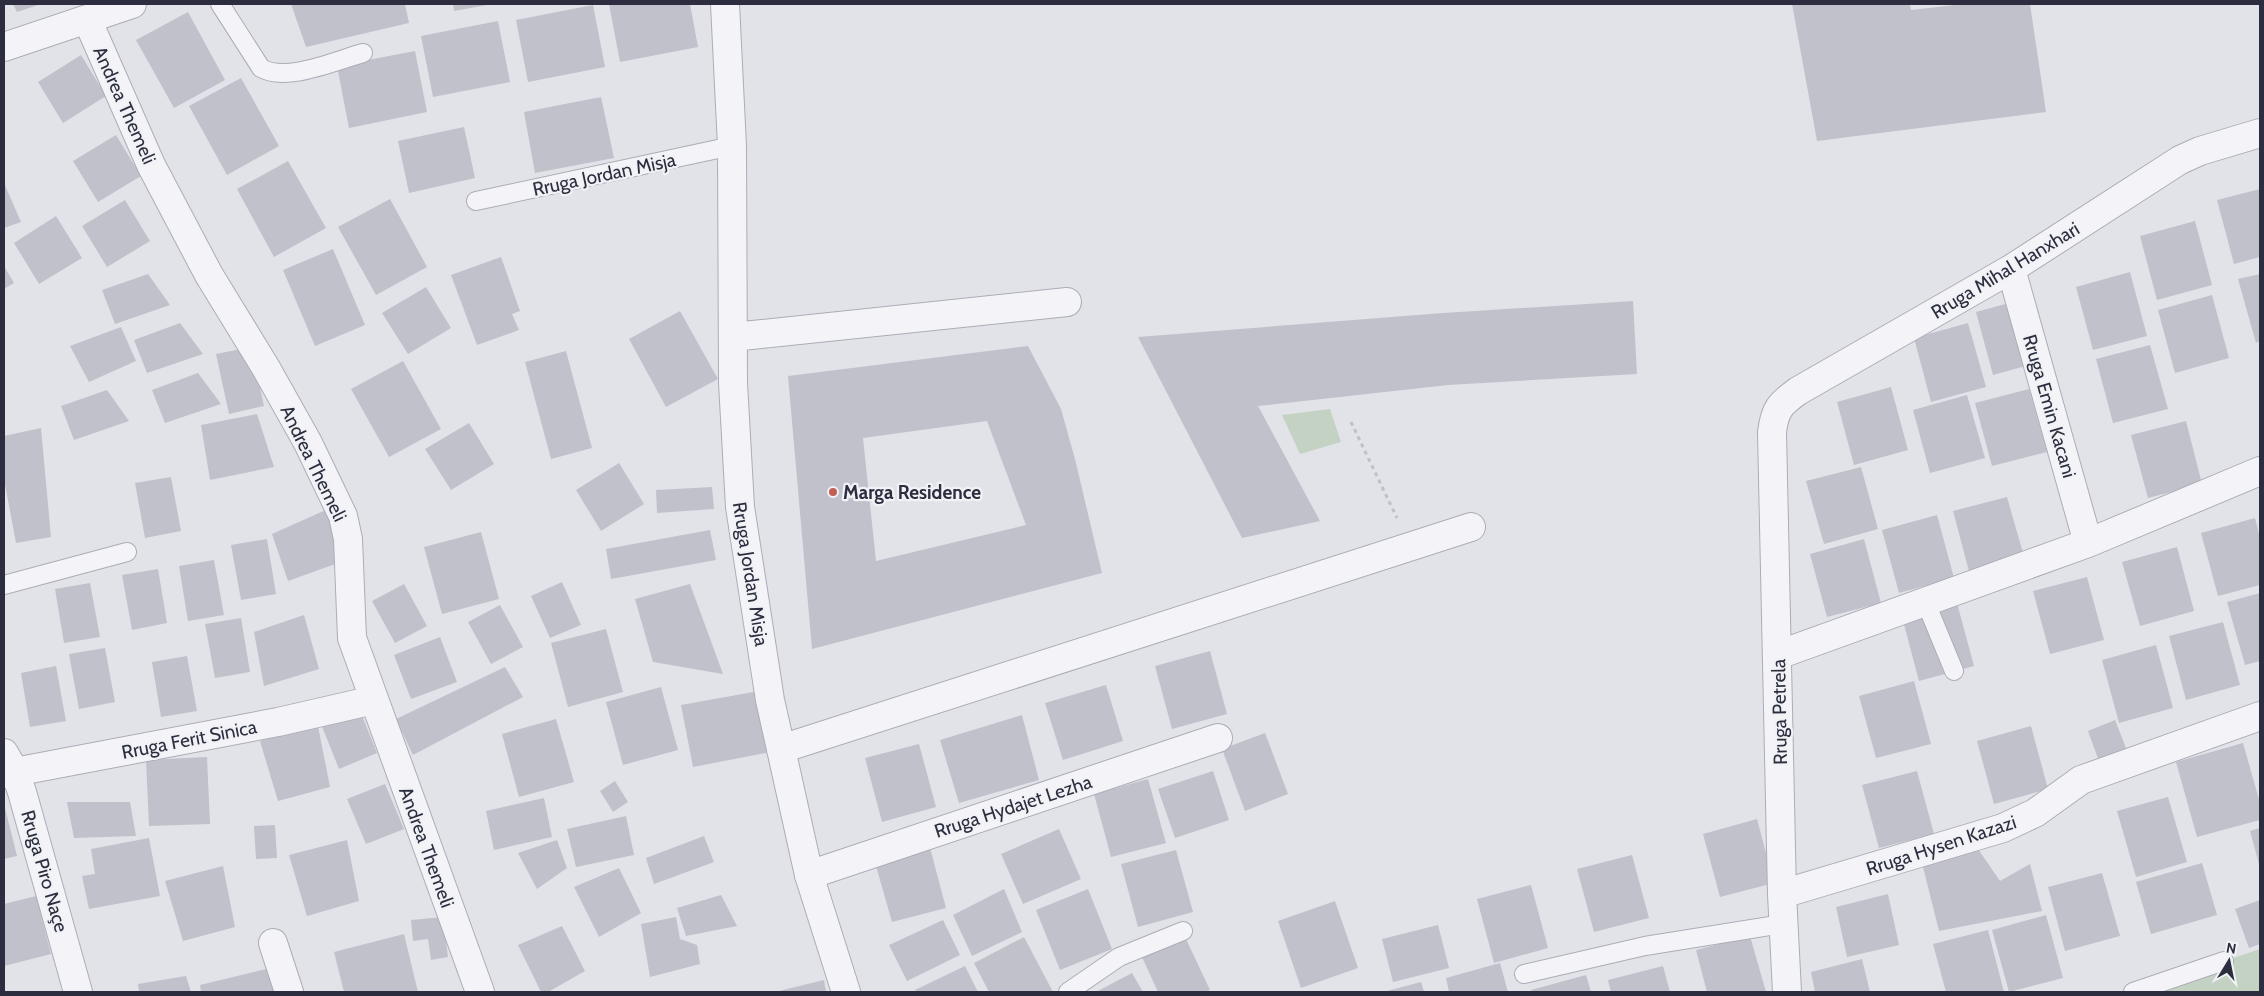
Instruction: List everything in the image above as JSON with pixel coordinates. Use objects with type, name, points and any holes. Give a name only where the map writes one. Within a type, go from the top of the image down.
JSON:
[{"type":"street","points":[[4,47],[132,4]]},
{"type":"street","name":"Rruga Jordan Misja","points":[[725,4],[732,146],[735,450],[740,508],[770,700],[809,875],[846,992]]},
{"type":"street","name":"Andrea Themeli","points":[[86,19],[151,164],[209,275],[266,368],[308,443],[343,516],[348,539],[352,638],[480,992]]},
{"type":"street","name":"Rruga Mihal Hanxhari","points":[[1772,432],[1774,414],[1784,401],[1798,391],[2011,269],[2180,160],[2200,151],[2260,133]]},
{"type":"street","name":"Rruga Emin Kacani","points":[[2011,269],[2088,542]]},
{"type":"street","points":[[733,337],[1067,302]]},
{"type":"street","name":"Rruga Petrela","points":[[1772,432],[1782,894],[1787,992]]},
{"type":"street","points":[[1778,655],[1926,603],[2088,542],[2260,471]]},
{"type":"street","points":[[781,749],[1472,527]]},
{"type":"street","name":"Rruga Ferit Sinica","points":[[8,766],[278,722],[374,700]]},
{"type":"street","name":"Rruga Hysen Kazazi","points":[[1782,894],[2003,828],[2035,813],[2082,780],[2260,716]]},
{"type":"street","name":"Rruga Hydajet Lezha","points":[[809,875],[1218,738]]},
{"type":"street","name":"Rruga Piro Naçe","points":[[8,766],[78,992]]},
{"type":"street","points":[[273,943],[289,992]]},
{"type":"lane","points":[[220,4],[261,68],[269,73],[288,74],[363,53]]},
{"type":"lane","name":"Rruga Jordan Misja","points":[[476,201],[732,146]]},
{"type":"lane","points":[[4,585],[127,552]]},
{"type":"lane","points":[[1926,603],[1954,671]]},
{"type":"lane","points":[[1524,974],[1645,946],[1783,924]]},
{"type":"lane","points":[[1068,992],[1119,957],[1183,931]]},
{"type":"lane","points":[[2132,992],[2224,961]]},
{"type":"path","points":[[1351,422],[1410,546]]},
{"type":"green space","points":[[1330,409],[1341,442],[1300,454],[1282,415]]},
{"type":"green space","points":[[2260,949],[2260,992],[2133,992]]},
{"type":"building","points":[[13,4],[41,4],[17,12]]},
{"type":"building","points":[[291,4],[405,4],[409,23],[306,47]]},
{"type":"building","points":[[453,4],[487,4],[487,5],[454,11]]},
{"type":"building","points":[[609,4],[690,4],[698,47],[620,62]]},
{"type":"building","points":[[1792,4],[1910,4],[1911,10],[1964,4],[2030,4],[2046,112],[1817,141]]},
{"type":"building","points":[[593,5],[605,67],[528,82],[516,20]]},
{"type":"building","points":[[188,12],[225,80],[174,108],[136,40]]},
{"type":"building","points":[[498,21],[510,82],[433,97],[421,36]]},
{"type":"building","points":[[415,51],[427,112],[349,128],[337,66]]},
{"type":"building","points":[[81,55],[106,96],[63,123],[38,82]]},
{"type":"building","points":[[241,78],[279,146],[227,175],[189,106]]},
{"type":"building","points":[[601,97],[614,158],[535,173],[524,112]]},
{"type":"building","points":[[464,127],[475,178],[409,193],[398,141]]},
{"type":"building","points":[[116,135],[141,176],[98,202],[73,161]]},
{"type":"building","points":[[288,161],[326,228],[274,257],[237,189]]},
{"type":"building","points":[[4,183],[21,222],[4,228]]},
{"type":"building","points":[[2260,189],[2260,257],[2234,264],[2217,200]]},
{"type":"building","points":[[390,199],[427,267],[376,295],[338,227]]},
{"type":"building","points":[[125,200],[150,241],[107,267],[82,226]]},
{"type":"building","points":[[56,216],[82,258],[39,284],[14,243]]},
{"type":"building","points":[[2195,221],[2212,285],[2157,300],[2140,236]]},
{"type":"building","points":[[333,249],[365,325],[315,346],[283,270]]},
{"type":"building","points":[[501,257],[520,311],[512,314],[519,330],[477,345],[451,275]]},
{"type":"building","points":[[4,266],[14,283],[4,289]]},
{"type":"building","points":[[2130,272],[2147,336],[2093,350],[2076,287]]},
{"type":"building","points":[[148,274],[170,305],[115,324],[102,290]]},
{"type":"building","points":[[2260,274],[2260,341],[2256,343],[2238,279]]},
{"type":"building","points":[[426,287],[451,328],[408,354],[382,313]]},
{"type":"building","points":[[2212,295],[2229,358],[2175,373],[2158,310]]},
{"type":"building","points":[[2031,297],[2048,360],[1993,375],[1976,312]]},
{"type":"building","points":[[1633,301],[1637,374],[1448,385],[1258,406],[1320,521],[1242,538],[1138,337],[1443,313]]},
{"type":"building","points":[[680,311],[718,379],[666,407],[629,339]]},
{"type":"building","points":[[180,323],[203,354],[147,373],[134,340]]},
{"type":"building","points":[[1968,323],[1986,387],[1931,402],[1914,338]]},
{"type":"building","points":[[121,327],[136,361],[89,382],[70,346]]},
{"type":"building","points":[[2150,345],[2168,409],[2113,423],[2096,359]]},
{"type":"building","name":"Marga Residence","points":[[1028,346],[1061,409],[1102,573],[812,649],[788,376]],"holes":[[[987,421],[1026,525],[876,561],[863,438]]]},
{"type":"building","points":[[251,347],[264,406],[229,414],[216,354]]},
{"type":"building","points":[[566,351],[592,448],[551,459],[525,362]]},
{"type":"building","points":[[403,361],[441,429],[389,457],[351,389]]},
{"type":"building","points":[[198,373],[221,404],[165,423],[152,390]]},
{"type":"building","points":[[1891,387],[1908,450],[1854,465],[1837,402]]},
{"type":"building","points":[[2029,389],[2047,452],[1992,466],[1975,403]]},
{"type":"building","points":[[107,390],[129,421],[74,440],[61,406]]},
{"type":"building","points":[[1967,395],[1985,458],[1930,473],[1913,410]]},
{"type":"building","points":[[257,414],[274,467],[210,480],[201,425]]},
{"type":"building","points":[[2186,421],[2202,484],[2148,498],[2131,435]]},
{"type":"building","points":[[469,423],[494,464],[451,490],[425,449]]},
{"type":"building","points":[[41,428],[51,537],[16,543],[4,479],[4,436]]},
{"type":"building","points":[[619,463],[644,504],[601,531],[576,490]]},
{"type":"building","points":[[1861,467],[1878,529],[1824,544],[1806,481]]},
{"type":"building","points":[[171,477],[181,531],[145,538],[135,483]]},
{"type":"building","points":[[712,487],[714,509],[657,513],[656,490]]},
{"type":"building","points":[[2007,497],[2025,560],[1970,575],[1953,511]]},
{"type":"building","points":[[328,509],[338,563],[288,581],[272,534]]},
{"type":"building","points":[[1937,515],[1954,578],[1899,593],[1882,530]]},
{"type":"building","points":[[2255,518],[2260,538],[2260,585],[2218,596],[2201,533]]},
{"type":"building","points":[[710,530],[716,560],[611,579],[606,549]]},
{"type":"building","points":[[481,532],[499,599],[442,614],[424,547]]},
{"type":"building","points":[[267,539],[276,594],[241,600],[231,545]]},
{"type":"building","points":[[1864,539],[1881,603],[1827,617],[1810,554]]},
{"type":"building","points":[[2177,547],[2194,611],[2140,626],[2122,562]]},
{"type":"building","points":[[214,560],[224,615],[188,621],[179,566]]},
{"type":"building","points":[[158,569],[167,623],[132,630],[122,575]]},
{"type":"building","points":[[2087,577],[2104,640],[2050,654],[2033,591]]},
{"type":"building","points":[[562,582],[581,625],[550,638],[531,596]]},
{"type":"building","points":[[90,583],[100,637],[64,643],[55,589]]},
{"type":"building","points":[[404,584],[427,626],[395,643],[372,601]]},
{"type":"building","points":[[690,584],[723,674],[653,662],[635,599]]},
{"type":"building","points":[[2260,593],[2260,661],[2245,665],[2227,602]]},
{"type":"building","points":[[1957,603],[1974,666],[1919,681],[1902,617]]},
{"type":"building","points":[[500,605],[523,647],[491,664],[468,622]]},
{"type":"building","points":[[304,615],[319,669],[264,686],[254,632]]},
{"type":"building","points":[[241,618],[250,672],[215,678],[205,624]]},
{"type":"building","points":[[2223,622],[2240,685],[2186,700],[2169,636]]},
{"type":"building","points":[[606,629],[623,692],[568,707],[551,643]]},
{"type":"building","points":[[440,637],[457,682],[411,699],[394,655]]},
{"type":"building","points":[[2156,645],[2173,708],[2119,723],[2102,660]]},
{"type":"building","points":[[105,648],[115,702],[79,709],[69,654]]},
{"type":"building","points":[[1210,651],[1227,714],[1172,729],[1155,666]]},
{"type":"building","points":[[187,656],[197,711],[161,717],[152,662]]},
{"type":"building","points":[[56,666],[66,721],[30,727],[21,673]]},
{"type":"building","points":[[505,667],[523,697],[413,755],[396,719]]},
{"type":"building","points":[[1914,681],[1931,744],[1876,758],[1859,696]]},
{"type":"building","points":[[1106,685],[1123,741],[1063,760],[1045,703]]},
{"type":"building","points":[[661,687],[678,750],[623,765],[606,702]]},
{"type":"building","points":[[759,691],[771,752],[693,767],[681,705]]},
{"type":"building","points":[[359,708],[377,753],[339,769],[321,724]]},
{"type":"building","points":[[1022,715],[1039,780],[959,803],[940,740]]},
{"type":"building","points":[[556,719],[574,782],[519,797],[502,734]]},
{"type":"building","points":[[2115,720],[2128,753],[2100,764],[2088,731]]},
{"type":"building","points":[[318,726],[330,787],[278,801],[260,741]]},
{"type":"building","points":[[2031,726],[2048,789],[1994,804],[1977,741]]},
{"type":"building","points":[[1265,733],[1288,794],[1245,811],[1222,749]]},
{"type":"building","points":[[2243,743],[2260,803],[2260,820],[2197,837],[2176,762]]},
{"type":"building","points":[[919,744],[936,807],[882,822],[865,758]]},
{"type":"building","points":[[207,757],[210,824],[149,826],[146,760]]},
{"type":"building","points":[[1213,771],[1229,820],[1175,838],[1158,789]]},
{"type":"building","points":[[1917,771],[1934,834],[1879,848],[1862,785]]},
{"type":"building","points":[[1148,779],[1166,843],[1111,857],[1094,794]]},
{"type":"building","points":[[615,781],[628,802],[613,812],[600,791]]},
{"type":"building","points":[[385,784],[404,829],[366,844],[347,799]]},
{"type":"building","points":[[2168,797],[2187,862],[2136,877],[2117,811]]},
{"type":"building","points":[[544,798],[552,837],[494,850],[486,811]]},
{"type":"building","points":[[67,802],[130,802],[136,836],[74,838]]},
{"type":"building","points":[[4,804],[17,856],[4,859]]},
{"type":"building","points":[[626,816],[634,855],[576,867],[567,829]]},
{"type":"building","points":[[1757,819],[1774,883],[1720,897],[1703,834]]},
{"type":"building","points":[[275,825],[277,858],[256,859],[254,826]]},
{"type":"building","points":[[2260,828],[2260,868],[2250,831]]},
{"type":"building","points":[[1059,829],[1081,879],[1023,904],[1001,854]]},
{"type":"building","points":[[704,836],[714,862],[654,884],[646,858]]},
{"type":"building","points":[[149,838],[160,896],[89,909],[82,876],[95,874],[91,849]]},
{"type":"building","points":[[347,840],[359,901],[307,916],[289,855]]},
{"type":"building","points":[[557,840],[567,868],[537,889],[518,853]]},
{"type":"building","points":[[929,844],[946,908],[892,922],[874,859]]},
{"type":"building","points":[[1976,846],[2000,881],[2030,864],[2042,911],[1939,931],[1922,863]]},
{"type":"building","points":[[1176,850],[1193,912],[1138,927],[1121,864]]},
{"type":"building","points":[[1632,855],[1649,918],[1594,932],[1577,869]]},
{"type":"building","points":[[2202,863],[2217,915],[2151,934],[2136,882]]},
{"type":"building","points":[[223,866],[235,927],[183,941],[165,881]]},
{"type":"building","points":[[619,868],[641,913],[599,937],[574,887]]},
{"type":"building","points":[[2102,873],[2120,936],[2065,951],[2048,887]]},
{"type":"building","points":[[1531,885],[1548,948],[1494,963],[1477,899]]},
{"type":"building","points":[[1004,889],[1022,932],[972,956],[953,915]]},
{"type":"building","points":[[1088,889],[1112,949],[1060,970],[1036,910]]},
{"type":"building","points":[[1888,894],[1899,945],[1847,957],[1836,907]]},
{"type":"building","points":[[721,895],[737,926],[686,936],[677,908]]},
{"type":"building","points":[[36,896],[51,954],[4,966],[4,904]]},
{"type":"building","points":[[2260,900],[2260,944],[2249,948],[2235,909]]},
{"type":"building","points":[[1335,901],[1358,968],[1301,988],[1278,921]]},
{"type":"building","points":[[2046,915],[2063,978],[2009,992],[1992,930]]},
{"type":"building","points":[[443,917],[448,957],[431,960],[428,939],[413,941],[411,920]]},
{"type":"building","points":[[676,917],[680,939],[697,945],[700,964],[650,977],[641,924]]},
{"type":"building","points":[[943,920],[960,955],[907,981],[889,945]]},
{"type":"building","points":[[1438,925],[1449,968],[1393,982],[1382,939]]},
{"type":"building","points":[[562,926],[585,971],[548,992],[541,992],[518,945]]},
{"type":"building","points":[[1988,930],[2004,992],[1946,992],[1933,944]]},
{"type":"building","points":[[404,934],[418,992],[344,992],[334,952]]},
{"type":"building","points":[[1750,936],[1766,992],[1707,992],[1696,950]]},
{"type":"building","points":[[1024,937],[1053,992],[989,992],[974,963]]},
{"type":"building","points":[[1185,937],[1210,990],[1205,992],[1158,992],[1142,957]]},
{"type":"building","points":[[1862,959],[1870,992],[1815,992],[1811,972]]},
{"type":"building","points":[[1500,963],[1508,992],[1449,992],[1446,978]]},
{"type":"building","points":[[965,966],[978,992],[916,992],[915,990]]},
{"type":"building","points":[[1663,966],[1670,992],[1611,992],[1608,980]]},
{"type":"building","points":[[270,968],[276,992],[201,992],[200,985]]},
{"type":"building","points":[[1132,973],[1143,992],[1096,992]]},
{"type":"building","points":[[1586,975],[1591,992],[1532,992],[1531,990]]},
{"type":"building","points":[[186,976],[191,992],[139,992],[138,984]]},
{"type":"building","points":[[824,980],[826,992],[775,992]]},
{"type":"building","points":[[1421,982],[1424,992],[1383,992]]},
{"type":"place","name":"Marga Residence","points":[[833,492]]}]
